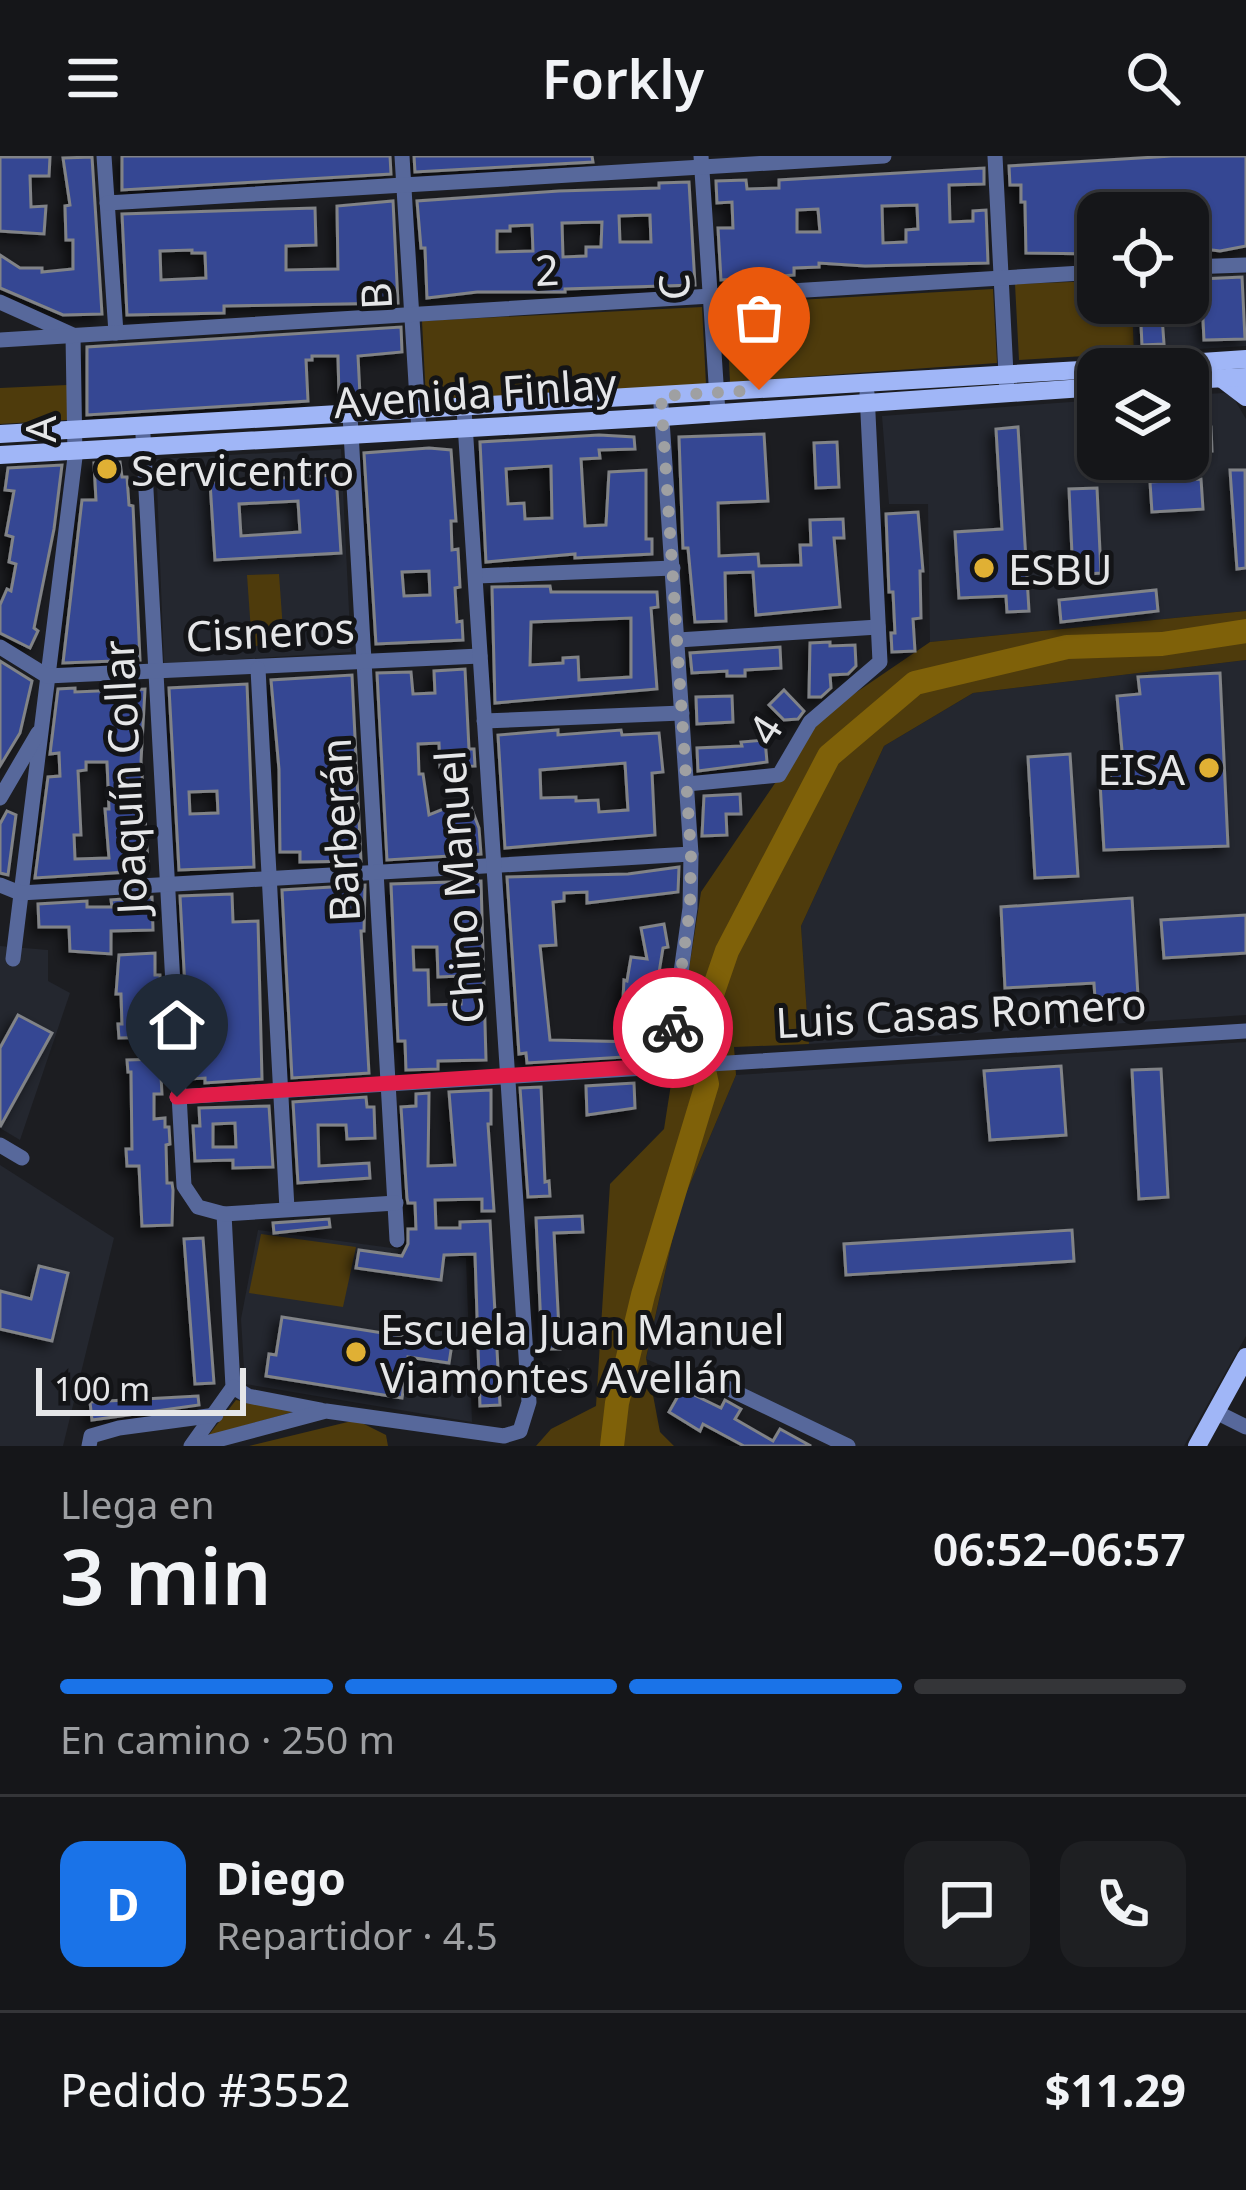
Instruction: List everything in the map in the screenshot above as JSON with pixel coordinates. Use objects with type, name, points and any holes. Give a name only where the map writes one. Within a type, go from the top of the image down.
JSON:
[{"type":"main road","name":"Avenida Finlay","points":[[1209,361],[1246,358]]},
{"type":"main road","name":"Avenida Finlay","points":[[1007,385],[1077,373]]},
{"type":"main road","points":[[1209,379],[1246,377]]},
{"type":"main road","points":[[1221,378],[1246,397]]},
{"type":"main road","name":"Avenida Finlay","points":[[0,434],[75,429],[143,436],[351,426],[465,419],[661,396],[717,403],[1007,385],[1077,387]]},
{"type":"main road","name":"Avenida Finlay","points":[[465,419],[662,417],[717,403]]},
{"type":"main road","name":"Avenida Finlay","points":[[0,454],[75,450],[143,436]]},
{"type":"main road","points":[[1197,1446],[1246,1358]]},
{"type":"street","points":[[104,156],[116,333]]},
{"type":"street","name":"B","points":[[402,156],[418,422]]},
{"type":"street","points":[[107,203],[702,162],[884,156]]},
{"type":"street","points":[[995,156],[1007,385]]},
{"type":"street","name":"C","points":[[702,162],[717,403]]},
{"type":"street","points":[[1209,267],[1246,265]]},
{"type":"street","name":"2","points":[[0,340],[1077,273]]},
{"type":"street","points":[[0,302],[73,335]]},
{"type":"street","name":"A","points":[[0,798],[41,727],[75,450],[73,335]]},
{"type":"street","points":[[678,640],[878,627],[867,394]]},
{"type":"street","points":[[661,396],[691,854],[690,908],[668,1065]]},
{"type":"street","name":"Chino Manuel","points":[[326,1411],[504,1436],[520,1431],[529,1402],[465,419]]},
{"type":"street","name":"Barberán","points":[[351,426],[397,1240]]},
{"type":"street","name":"Joaquín Collar","points":[[143,436],[184,1186],[198,1207],[224,1214]]},
{"type":"street","points":[[476,576],[674,568]]},
{"type":"street","name":"4","points":[[687,784],[779,775],[810,722],[880,662],[878,627]]},
{"type":"street","points":[[0,646],[47,676]]},
{"type":"street","name":"Cisneros","points":[[47,676],[480,656]]},
{"type":"street","points":[[258,669],[287,1209]]},
{"type":"street","points":[[484,721],[682,713]]},
{"type":"street","points":[[13,959],[41,727]]},
{"type":"street","points":[[0,885],[20,893],[691,854]]},
{"type":"street","name":"Luis Casas Romero","points":[[177,1097],[1246,1031]]},
{"type":"street","points":[[0,1145],[22,1158]]},
{"type":"street","points":[[193,1446],[233,1387],[224,1214],[396,1203]]},
{"type":"street","points":[[702,1376],[848,1446]]},
{"type":"street","points":[[233,1387],[248,1396],[326,1411]]},
{"type":"street","points":[[193,1446],[326,1411]]},
{"type":"street","points":[[1216,1412],[1246,1427]]},
{"type":"street","points":[[88,1446],[91,1436],[119,1428],[216,1415]]},
{"type":"shaded area","points":[[1246,274],[1246,346],[1134,348],[1133,324],[1209,324],[1209,275]]},
{"type":"shaded area","points":[[1077,282],[1077,324],[1133,324],[1134,348],[1077,348],[1077,356],[1019,360],[1015,284]]},
{"type":"shaded area","points":[[993,289],[997,363],[730,382],[726,304]]},
{"type":"shaded area","points":[[702,307],[706,384],[426,401],[422,321]]},
{"type":"shaded area","points":[[67,385],[67,420],[0,424],[0,388]]},
{"type":"shaded area","points":[[1209,394],[1233,397],[1246,419],[1246,611],[930,642],[928,504],[889,504],[882,416],[1077,402],[1077,480],[1209,480]]},
{"type":"shaded area","points":[[341,449],[351,652],[164,664],[156,459]]},
{"type":"shaded area","points":[[279,574],[284,644],[252,646],[247,575]]},
{"type":"shaded area","points":[[1246,611],[1246,660],[973,693],[884,746],[801,926],[809,1044],[734,1047],[736,1075],[679,1210],[646,1358],[660,1432],[674,1446],[536,1446],[551,1429],[596,1406],[610,1184],[664,1129],[701,892],[820,717],[930,642]]},
{"type":"shaded area","points":[[1246,660],[1246,1015],[809,1044],[801,926],[884,746],[973,693]]},
{"type":"shaded area","points":[[0,946],[48,950],[48,981],[70,993],[20,1140],[0,1128]]},
{"type":"shaded area","points":[[1246,1042],[1246,1336],[1184,1446],[855,1446],[646,1359],[679,1210],[736,1075]]},
{"type":"shaded area","points":[[0,1165],[114,1238],[63,1446],[0,1446]]},
{"type":"shaded area","name":"Escuela Juan Manuel Viamontes Avellán","points":[[258,1230],[466,1258],[472,1422],[245,1384],[241,1319]]},
{"type":"shaded area","points":[[261,1234],[356,1247],[343,1307],[249,1293]]},
{"type":"shaded area","points":[[236,1400],[296,1411],[208,1436]]},
{"type":"shaded area","points":[[356,1420],[386,1435],[388,1446],[249,1446]]},
{"type":"building","points":[[122,156],[390,156],[391,174],[122,190]]},
{"type":"building","points":[[414,156],[592,156],[593,162],[415,172]]},
{"type":"building","points":[[1246,156],[1246,246],[1209,250],[1209,192],[1077,192],[1077,254],[1026,253],[1025,202],[1021,202],[1021,185],[1010,185],[1009,166]]},
{"type":"building","points":[[0,157],[50,157],[49,176],[30,176],[31,207],[46,206],[44,234],[0,231]]},
{"type":"building","points":[[92,157],[102,314],[63,315],[0,288],[0,255],[20,268],[73,269],[73,240],[66,240],[65,206],[70,205],[63,158]]},
{"type":"building","points":[[984,168],[984,184],[949,185],[950,222],[973,221],[973,211],[986,210],[988,263],[819,263],[819,267],[794,268],[794,275],[721,280],[718,228],[733,228],[732,202],[717,203],[716,181],[746,180],[747,189],[779,188],[779,180]],"holes":[[[917,205],[918,229],[906,230],[906,242],[883,243],[882,206]],[[818,209],[820,232],[797,232],[797,210]]]},
{"type":"building","points":[[689,182],[695,285],[427,298],[417,201],[659,188],[659,183]],"holes":[[[650,215],[651,242],[620,242],[619,216]],[[602,222],[601,247],[586,247],[586,256],[563,257],[562,223]],[[532,225],[533,251],[497,252],[497,231],[510,231],[510,226]]]},
{"type":"building","points":[[393,201],[398,303],[224,306],[224,313],[127,315],[122,214],[315,208],[316,245],[286,246],[286,270],[338,269],[337,206]],"holes":[[[160,251],[205,253],[206,278],[161,280]]]},
{"type":"building","points":[[1242,277],[1245,339],[1204,340],[1203,324],[1209,324],[1209,279]]},
{"type":"building","points":[[1141,324],[1163,324],[1164,344],[1142,345]]},
{"type":"building","points":[[401,327],[402,352],[358,356],[360,395],[339,396],[338,356],[312,356],[306,360],[308,401],[87,415],[87,347]]},
{"type":"building","points":[[1018,427],[1029,611],[1007,612],[1006,596],[959,598],[955,532],[1002,529],[996,429]]},
{"type":"building","points":[[764,434],[768,501],[718,503],[719,556],[758,554],[759,566],[801,565],[800,545],[811,545],[810,520],[843,519],[844,538],[834,538],[840,607],[756,615],[753,572],[725,573],[726,621],[695,622],[688,548],[683,548],[679,437]]},
{"type":"building","points":[[634,437],[635,449],[599,450],[600,458],[581,459],[585,526],[606,525],[609,472],[646,470],[646,539],[652,539],[652,554],[575,558],[575,554],[486,562],[480,442]],"holes":[[[551,466],[552,518],[525,519],[524,503],[508,504],[506,469]]]},
{"type":"building","points":[[837,442],[839,487],[816,488],[814,443]]},
{"type":"building","points":[[451,450],[456,521],[451,521],[452,550],[458,549],[460,587],[455,588],[463,640],[376,644],[364,453]],"holes":[[[429,571],[430,595],[404,596],[402,572]]]},
{"type":"building","points":[[120,462],[133,506],[140,660],[63,663],[82,500],[96,500],[94,463]]},
{"type":"building","points":[[62,465],[34,628],[38,631],[30,648],[0,633],[0,605],[7,589],[11,591],[16,564],[9,562],[13,537],[6,535],[14,491],[5,490],[8,468]]},
{"type":"building","points":[[1230,470],[1245,470],[1246,568],[1237,569]]},
{"type":"building","points":[[336,475],[341,553],[215,560],[210,482]],"holes":[[[298,501],[300,532],[241,536],[239,504]]]},
{"type":"building","points":[[1201,480],[1203,509],[1152,512],[1150,482]]},
{"type":"building","points":[[1097,488],[1101,573],[1073,575],[1069,489]]},
{"type":"building","points":[[918,512],[923,571],[921,618],[913,619],[915,651],[892,652],[891,633],[895,633],[886,514]]},
{"type":"building","points":[[492,587],[657,592],[658,607],[651,608],[657,689],[495,703]],"holes":[[[631,618],[631,677],[579,680],[578,657],[530,665],[531,622]]]},
{"type":"building","points":[[1156,590],[1158,611],[1061,622],[1059,600]]},
{"type":"building","points":[[830,642],[830,646],[855,645],[856,666],[848,674],[830,675],[831,688],[821,697],[809,697],[810,643]]},
{"type":"building","points":[[780,647],[781,668],[745,670],[745,676],[727,676],[727,671],[692,673],[690,653]]},
{"type":"building","points":[[0,661],[32,681],[20,733],[0,766]]},
{"type":"building","points":[[465,669],[469,749],[474,749],[475,766],[440,767],[439,743],[418,744],[419,774],[423,774],[429,815],[468,799],[479,828],[481,854],[387,860],[377,673],[411,672],[413,694],[435,693],[434,671]]},
{"type":"building","points":[[1220,673],[1228,846],[1104,850],[1100,782],[1110,781],[1112,761],[1123,761],[1117,696],[1140,694],[1138,677]]},
{"type":"building","points":[[352,675],[361,861],[300,862],[300,852],[280,852],[271,680]]},
{"type":"building","points":[[247,684],[254,867],[179,870],[169,688]],"holes":[[[217,791],[218,813],[190,814],[189,792]]]},
{"type":"building","points":[[58,689],[145,689],[141,761],[148,861],[127,861],[127,872],[35,878],[48,777],[60,776],[59,753],[50,754]],"holes":[[[86,762],[107,762],[109,858],[75,859],[74,835],[81,835],[78,771],[86,770]]]},
{"type":"building","points":[[784,690],[804,711],[798,719],[784,720],[769,705]]},
{"type":"building","points":[[732,696],[733,722],[697,724],[696,697]]},
{"type":"building","points":[[558,730],[558,735],[621,730],[622,735],[659,733],[663,772],[652,773],[655,835],[505,848],[498,735]],"holes":[[[625,763],[628,810],[599,812],[598,800],[541,798],[540,770]]]},
{"type":"building","points":[[765,740],[767,762],[698,771],[697,748]]},
{"type":"building","points":[[1070,754],[1078,876],[1035,878],[1028,757]]},
{"type":"building","points":[[740,794],[741,814],[726,814],[727,835],[702,836],[704,796]]},
{"type":"building","points":[[7,811],[16,815],[8,875],[0,873],[0,824]]},
{"type":"building","points":[[679,867],[678,892],[587,903],[587,892],[564,893],[564,901],[553,902],[556,945],[540,946],[550,1040],[639,1042],[640,1056],[527,1063],[526,1053],[519,1054],[507,877],[628,874]]},
{"type":"building","points":[[481,881],[486,1060],[438,1061],[438,1069],[406,1070],[405,1041],[398,1041],[391,884]],"holes":[[[413,947],[437,947],[438,977],[461,976],[461,1004],[429,1005],[428,970],[414,970]]]},
{"type":"building","points":[[365,885],[361,931],[369,1073],[292,1078],[282,890]]},
{"type":"building","points":[[232,894],[233,922],[258,921],[262,1079],[205,1083],[205,1078],[190,1079],[180,896]]},
{"type":"building","points":[[152,897],[153,930],[111,931],[111,954],[70,951],[69,927],[39,927],[38,904],[87,901],[87,907],[112,907],[111,900]]},
{"type":"building","points":[[1132,898],[1138,996],[1095,998],[1094,983],[1005,988],[1001,907]]},
{"type":"building","points":[[1246,915],[1246,953],[1164,958],[1161,920]]},
{"type":"building","points":[[664,924],[668,947],[663,948],[657,985],[658,1024],[622,1020],[624,980],[631,957],[647,959],[641,928]]},
{"type":"building","points":[[155,953],[161,993],[157,1037],[119,1038],[119,955]]},
{"type":"building","points":[[18,1015],[52,1033],[0,1127],[0,1048]]},
{"type":"building","points":[[160,1059],[162,1094],[154,1094],[154,1119],[165,1118],[165,1127],[169,1127],[167,1183],[172,1183],[173,1190],[172,1225],[142,1226],[139,1166],[127,1166],[126,1149],[132,1149],[127,1060]]},
{"type":"building","points":[[1061,1066],[1066,1135],[990,1140],[984,1071]]},
{"type":"building","points":[[1161,1069],[1168,1197],[1139,1199],[1132,1070]]},
{"type":"building","points":[[634,1083],[635,1108],[587,1115],[586,1086]]},
{"type":"building","points":[[541,1087],[545,1182],[549,1181],[550,1196],[528,1197],[520,1088]]},
{"type":"building","points":[[491,1090],[488,1124],[494,1211],[482,1211],[482,1199],[435,1200],[436,1228],[490,1221],[500,1405],[480,1406],[475,1254],[444,1255],[441,1280],[356,1268],[359,1250],[402,1256],[408,1229],[416,1229],[415,1203],[408,1203],[407,1198],[401,1107],[416,1106],[416,1094],[429,1093],[428,1166],[455,1165],[449,1092]]},
{"type":"building","points":[[366,1097],[367,1107],[374,1107],[375,1138],[347,1139],[346,1125],[318,1125],[319,1166],[369,1163],[370,1178],[298,1183],[293,1102]]},
{"type":"building","points":[[269,1106],[273,1167],[233,1168],[233,1160],[195,1161],[193,1126],[200,1126],[199,1108]],"holes":[[[235,1123],[236,1147],[213,1147],[213,1124]]]},
{"type":"building","points":[[582,1216],[583,1232],[554,1233],[560,1349],[542,1349],[536,1218]]},
{"type":"building","points":[[329,1219],[330,1227],[274,1233],[273,1223]]},
{"type":"building","points":[[1072,1230],[1074,1261],[846,1275],[844,1244]]},
{"type":"building","points":[[203,1238],[214,1383],[195,1384],[184,1239]]},
{"type":"building","points":[[39,1266],[68,1273],[52,1341],[0,1329],[0,1291],[31,1299]]},
{"type":"building","points":[[282,1317],[452,1344],[449,1363],[408,1357],[402,1398],[266,1376],[269,1354],[276,1355]]},
{"type":"building","points":[[579,1370],[580,1386],[548,1387],[547,1371]]},
{"type":"building","points":[[682,1389],[721,1408],[725,1400],[741,1409],[735,1419],[773,1441],[780,1429],[811,1446],[744,1446],[703,1424],[700,1431],[669,1412]]},
{"type":"building","points":[[198,1396],[199,1405],[92,1420],[90,1402]]},
{"type":"waterway","points":[[612,1446],[617,1403],[643,1295],[707,1084],[697,1038],[727,951],[829,756],[915,683],[1067,647],[1162,644],[1246,631]]},
{"type":"way so far","points":[[673,1028],[690,908],[691,854],[661,396],[759,390]]},
{"type":"place","name":"Servicentro","points":[[107,469]]},
{"type":"place","name":"ESBU","points":[[984,568]]},
{"type":"place","name":"EISA","points":[[1209,768]]},
{"type":"place","name":"Escuela Juan Manuel Viamontes Avellán","points":[[356,1352]]},
{"type":"route","points":[[177,1097],[668,1065],[673,1028]]}]
